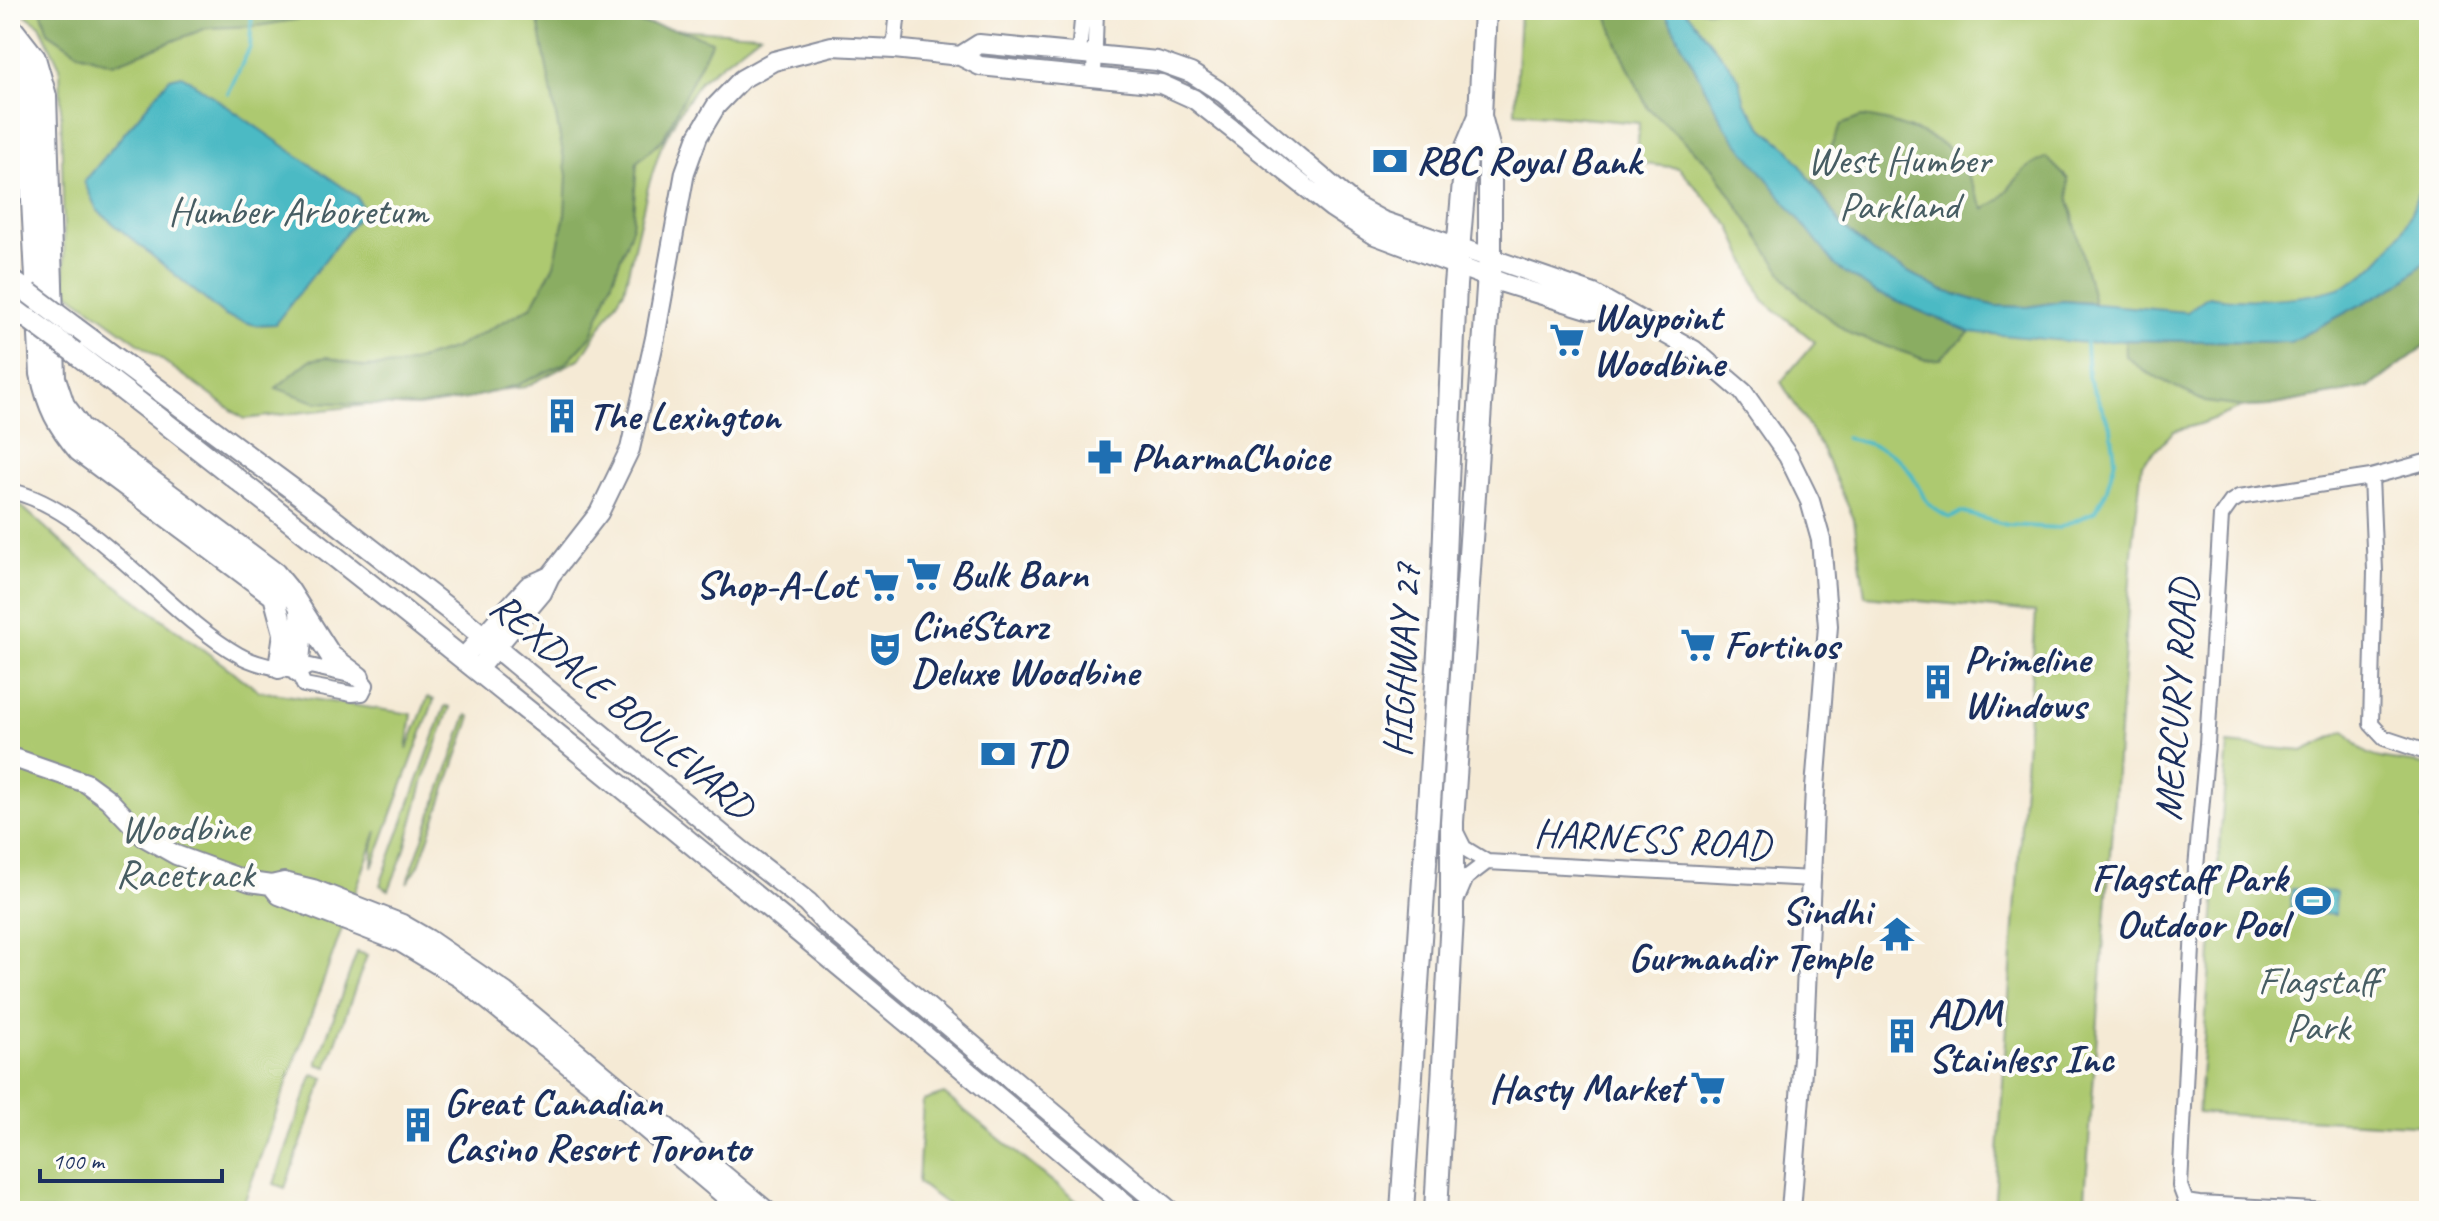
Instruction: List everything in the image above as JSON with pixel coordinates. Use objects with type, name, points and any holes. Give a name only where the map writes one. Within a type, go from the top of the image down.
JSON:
[{"type":"main road","name":"HIGHWAY 27","points":[[1436,1211],[1452,917],[1452,822],[1489,267],[1490,154],[1480,116],[1485,10]]},
{"type":"main road","points":[[10,26],[35,58],[46,96],[55,378],[64,405],[81,428],[275,573],[331,656],[359,677]]},
{"type":"main road","points":[[10,47],[19,61],[26,84],[41,374],[47,404],[79,451],[274,596],[281,613],[288,670]]},
{"type":"main road","name":"HIGHWAY 27","points":[[1402,1211],[1433,759],[1458,256],[1467,147],[1480,116]]},
{"type":"main road","name":"REXDALE BOULEVARD","points":[[10,279],[318,508],[489,642],[728,841],[808,903],[825,922],[1169,1211]]},
{"type":"main road","name":"REXDALE BOULEVARD","points":[[10,305],[301,527],[989,1090],[1132,1211]]},
{"type":"main road","points":[[301,527],[313,520],[318,508]]},
{"type":"main road","points":[[288,670],[301,640],[300,609]]},
{"type":"main road","points":[[1387,1211],[1403,1168]]},
{"type":"street","points":[[894,49],[898,10]]},
{"type":"street","points":[[1083,10],[1087,54],[1094,76]]},
{"type":"street","points":[[1087,54],[1096,10]]},
{"type":"street","points":[[960,56],[979,44],[1157,61],[1191,73],[1224,94],[1356,206],[1458,256]]},
{"type":"street","points":[[470,664],[542,593],[550,576],[605,504],[630,449],[655,338],[685,172],[698,136],[716,106],[742,79],[774,61],[832,46],[960,56],[980,66],[1161,84],[1194,99],[1332,208],[1372,234],[1458,256],[1591,310],[1618,310],[1684,344],[1743,392],[1788,456],[1810,501],[1821,540],[1828,626],[1815,788],[1803,1058],[1791,1211]]},
{"type":"street","points":[[1267,157],[1279,142]]},
{"type":"street","name":"MERCURY ROAD","points":[[2332,1211],[2186,1202],[2180,1186],[2196,868],[2221,516],[2239,497],[2371,477],[2429,461]]},
{"type":"street","points":[[2371,477],[2375,571],[2371,724],[2384,738],[2429,753]]},
{"type":"street","points":[[10,491],[22,493],[60,512],[102,544],[193,624],[241,656],[288,670],[304,685],[352,694],[364,690],[364,680],[359,677]]},
{"type":"street","points":[[17,759],[86,783],[108,799],[157,846],[238,878],[271,885],[284,882],[313,889],[402,924],[457,956],[554,1032],[767,1211]]},
{"type":"street","name":"HARNESS ROAD","points":[[1452,822],[1464,848],[1487,862],[1813,879]]},
{"type":"street","name":"HARNESS ROAD","points":[[1452,917],[1466,878],[1487,862]]},
{"type":"street","points":[[271,885],[279,895],[403,943],[460,978],[743,1211]]},
{"type":"green space","name":"Humber Arboretum","points":[[18,10],[622,10],[623,26],[760,34],[700,81],[679,113],[661,147],[648,187],[624,290],[581,358],[525,387],[244,419],[65,290],[60,67],[40,25]]},
{"type":"green space","points":[[41,10],[310,10],[305,18],[258,26],[207,28],[113,64],[79,53],[48,32]]},
{"type":"green space","points":[[536,10],[625,10],[627,21],[681,30],[712,41],[663,139],[637,162],[632,228],[592,335],[566,363],[518,385],[467,399],[418,407],[315,402],[276,388],[310,360],[327,357],[364,367],[402,365],[455,348],[532,306],[554,265],[565,214],[567,175]]},
{"type":"green space","name":"West Humber Parkland","points":[[1520,10],[2429,10],[2429,343],[2370,387],[2268,406],[2243,407],[2174,431],[2142,464],[2132,553],[2084,1211],[1994,1211],[2036,612],[1865,596],[1854,519],[1821,447],[1781,382],[1815,342],[1763,300],[1731,227],[1679,168],[1637,163],[1639,123],[1515,112]]},
{"type":"green space","points":[[1605,10],[1664,10],[1725,126],[1877,293],[1970,332],[1940,359],[1926,360],[1851,334],[1812,306],[1790,285],[1713,168],[1647,107]]},
{"type":"green space","name":"West Humber Parkland","points":[[1861,117],[1910,129],[1946,147],[1962,166],[1984,209],[1999,200],[2024,170],[2046,157],[2068,179],[2069,199],[2094,303],[2063,301],[2028,307],[1995,306],[1941,290],[1873,253],[1841,225],[1813,183],[1841,125]]},
{"type":"green space","points":[[2429,258],[2429,343],[2370,387],[2268,406],[2243,407],[2205,402],[2144,371],[2126,356],[2125,340],[2290,342],[2400,284]]},
{"type":"green space","name":"Woodbine Racetrack","points":[[10,504],[20,505],[76,555],[259,691],[412,714],[407,750],[428,697],[434,700],[372,868],[377,831],[241,1211],[10,1211]]},
{"type":"green space","points":[[445,706],[450,707],[389,890],[380,885]]},
{"type":"green space","points":[[467,715],[471,717],[419,865],[407,883]]},
{"type":"green space","name":"Flagstaff Park","points":[[2345,731],[2371,755],[2429,766],[2429,800],[2422,820],[2425,829],[2429,830],[2429,1126],[2198,1113],[2228,744],[2303,751]]},
{"type":"green space","points":[[357,952],[367,955],[327,1067],[317,1064]]},
{"type":"green space","points":[[313,1074],[324,1078],[285,1188],[274,1184]]},
{"type":"green space","points":[[944,1094],[1089,1211],[956,1211],[918,1183],[923,1101]]},
{"type":"water","points":[[1664,10],[1685,10],[1739,78],[1745,103],[1764,129],[1790,150],[1841,225],[1873,253],[1941,290],[1995,306],[2028,307],[2063,301],[2187,312],[2208,296],[2264,299],[2327,291],[2359,278],[2390,248],[2408,220],[2429,163],[2429,258],[2400,284],[2290,342],[2125,340],[2086,343],[1970,332],[1877,293],[1837,267],[1725,126]]},
{"type":"water","points":[[182,75],[357,197],[362,207],[359,216],[275,324],[255,325],[225,316],[97,210],[84,182],[170,78]]},
{"type":"water","name":"Flagstaff Park Outdoor Pool","points":[[2292,889],[2336,892],[2335,915],[2290,911]]},
{"type":"waterway","points":[[228,94],[250,47],[252,10]]},
{"type":"waterway","points":[[1846,438],[1876,446],[1897,458],[1932,507],[1951,518],[1961,512],[2007,525],[2059,528],[2094,512],[2106,492],[2115,459],[2111,428],[2088,377],[2086,343]]},
{"type":"place","name":"RBC Royal Bank","points":[[1390,161]]},
{"type":"place","name":"Waypoint Woodbine","points":[[1567,340]]},
{"type":"place","name":"The Lexington","points":[[562,416]]},
{"type":"place","name":"PharmaChoice","points":[[1105,457]]},
{"type":"place","name":"Bulk Barn","points":[[924,574]]},
{"type":"place","name":"Shop-A-Lot","points":[[882,585]]},
{"type":"place","name":"Fortinos","points":[[1698,645]]},
{"type":"place","name":"CinéStarz Deluxe Woodbine","points":[[885,649]]},
{"type":"place","name":"Primeline Windows","points":[[1938,682]]},
{"type":"place","name":"TD","points":[[998,754]]},
{"type":"place","name":"Flagstaff Park Outdoor Pool","points":[[2313,901]]},
{"type":"place","name":"Sindhi Gurmandir Temple","points":[[1897,934]]},
{"type":"place","name":"ADM Stainless Inc","points":[[1902,1036]]},
{"type":"place","name":"Hasty Market","points":[[1708,1088]]},
{"type":"place","name":"Great Canadian Casino Resort Toronto","points":[[418,1125]]}]
